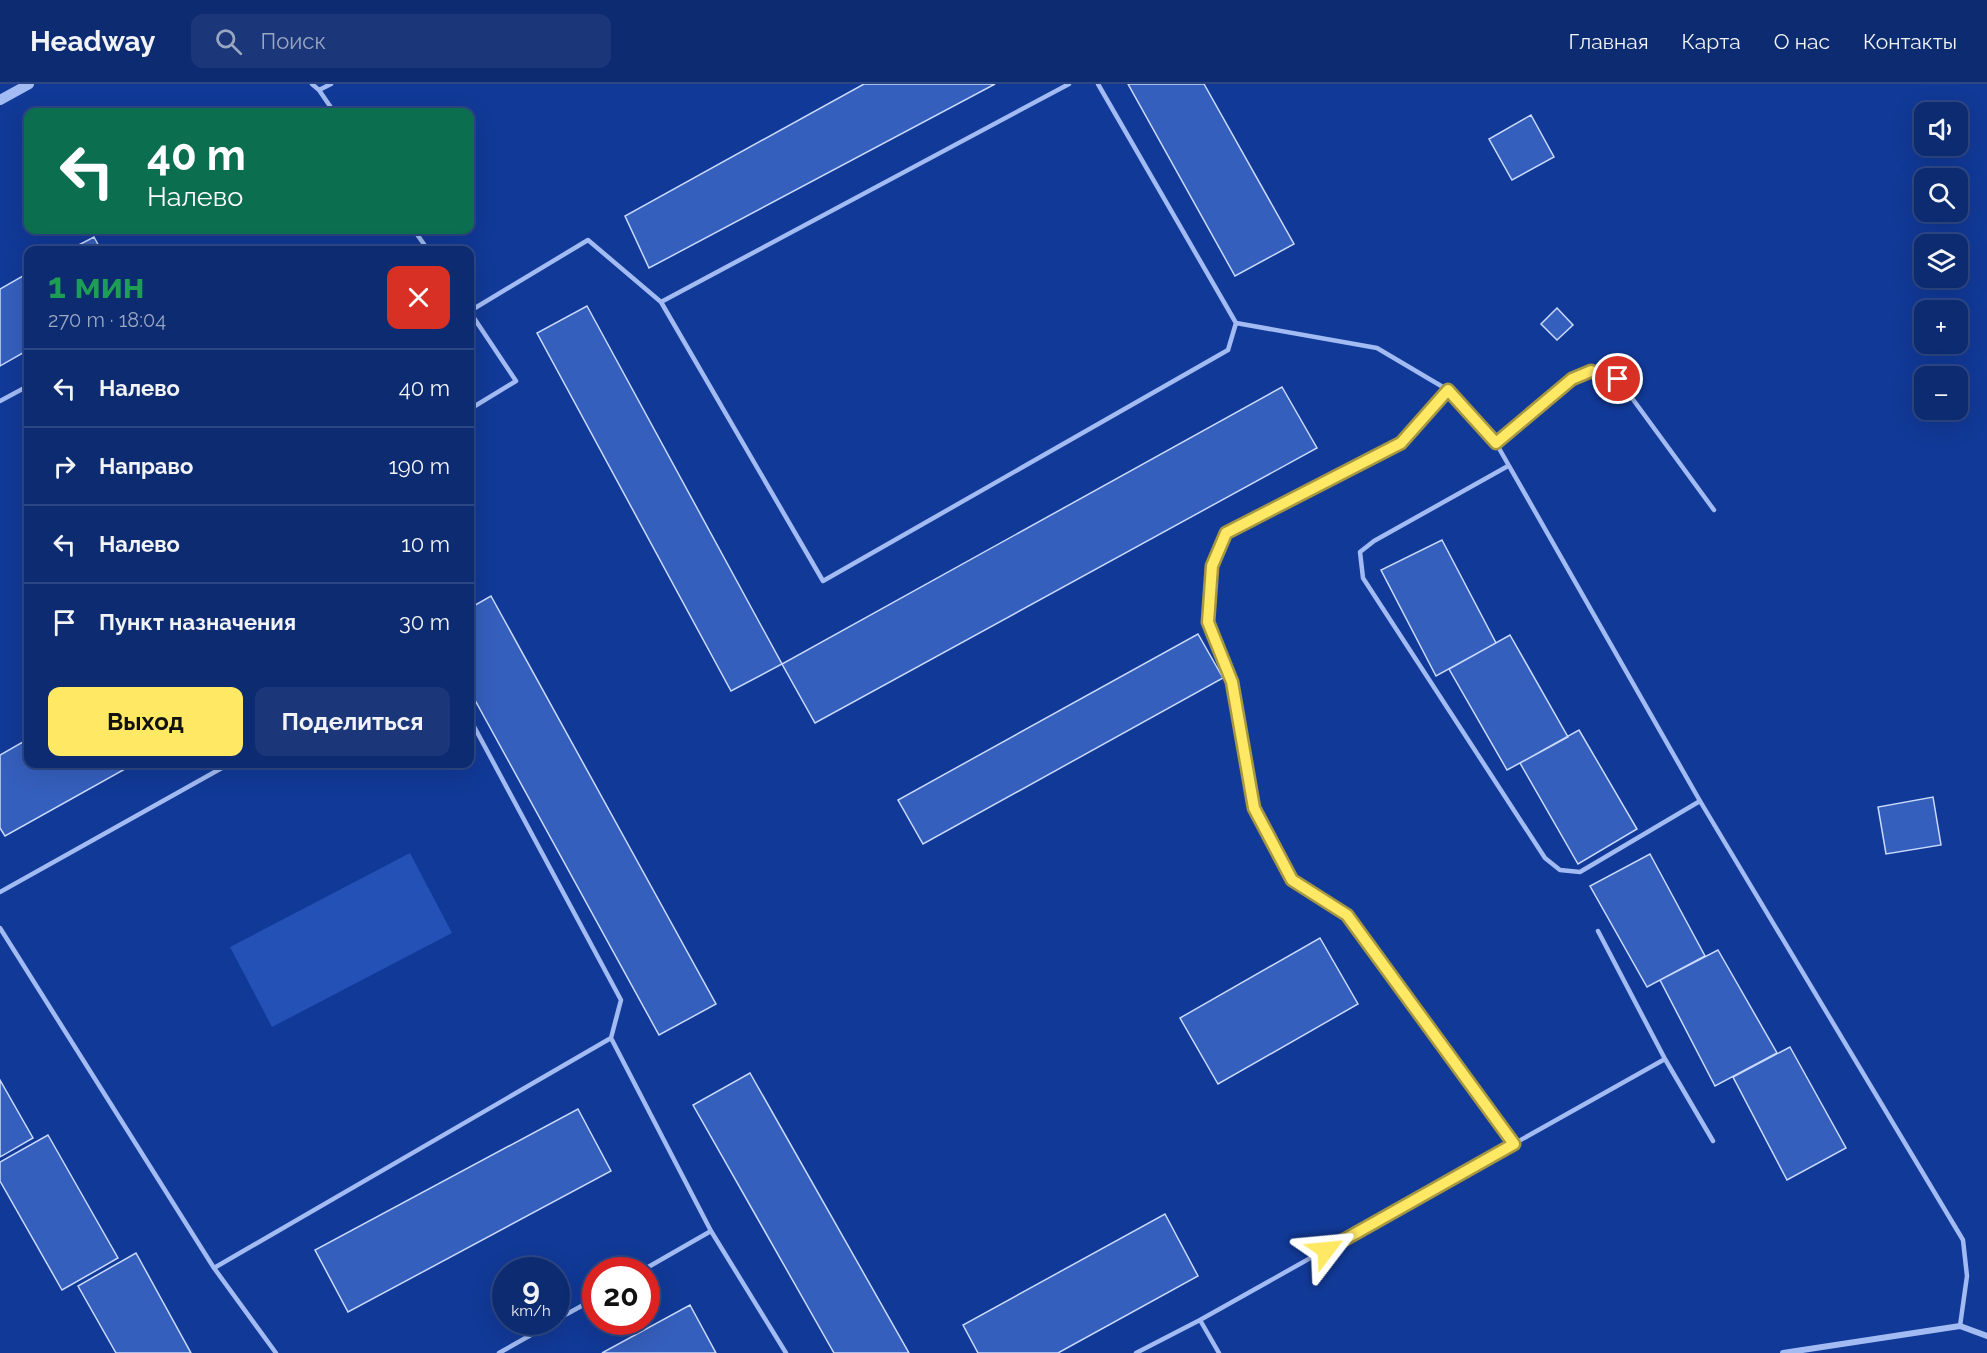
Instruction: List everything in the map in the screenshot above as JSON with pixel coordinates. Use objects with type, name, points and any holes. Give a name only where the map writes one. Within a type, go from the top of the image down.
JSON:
[{"type":"street","points":[[0,100],[29,84]]},
{"type":"street","points":[[1783,1353],[1960,1326],[1987,1336]]},
{"type":"lane","points":[[312,84],[331,108]]},
{"type":"lane","points":[[319,90],[331,84]]},
{"type":"lane","points":[[661,302],[1069,84]]},
{"type":"lane","points":[[474,309],[588,240],[661,302],[823,581],[1228,351],[1236,323],[1098,84]]},
{"type":"lane","points":[[474,317],[516,381],[474,407]]},
{"type":"lane","points":[[1236,323],[1377,348],[1448,390],[1496,443],[1700,801],[1964,1240],[1967,1276],[1960,1326]]},
{"type":"lane","points":[[1496,443],[1572,379],[1591,371],[1618,379],[1714,510]]},
{"type":"lane","points":[[0,401],[24,388]]},
{"type":"lane","points":[[1448,390],[1401,443],[1226,533],[1212,566],[1208,622],[1232,682],[1254,808],[1292,880],[1347,915],[1514,1144]]},
{"type":"lane","points":[[1508,466],[1374,541],[1360,552],[1363,578],[1545,858],[1560,870],[1580,872],[1700,801]]},
{"type":"lane","points":[[474,726],[621,999],[611,1038],[711,1231],[786,1353]]},
{"type":"lane","points":[[0,892],[221,768]]},
{"type":"lane","points":[[0,928],[214,1268],[276,1353]]},
{"type":"lane","points":[[1598,931],[1665,1059],[1713,1141]]},
{"type":"lane","points":[[214,1268],[611,1038]]},
{"type":"lane","points":[[1136,1353],[1200,1320],[1665,1059]]},
{"type":"lane","points":[[660,1260],[711,1231]]},
{"type":"lane","points":[[1200,1320],[1219,1353]]},
{"type":"lane","points":[[499,1353],[530,1335]]},
{"type":"shaded area","points":[[410,853],[452,933],[272,1027],[230,947]]},
{"type":"building","points":[[864,84],[995,84],[649,268],[625,216]]},
{"type":"building","points":[[1128,84],[1204,84],[1294,244],[1235,276]]},
{"type":"building","points":[[1531,115],[1554,157],[1512,180],[1489,139]]},
{"type":"building","points":[[94,237],[99,246],[77,246]]},
{"type":"building","points":[[24,275],[24,352],[0,366],[0,289]]},
{"type":"building","points":[[587,306],[782,664],[731,691],[537,333]]},
{"type":"building","points":[[1557,308],[1573,325],[1557,340],[1541,324]]},
{"type":"building","points":[[1282,387],[1317,448],[815,723],[782,664]]},
{"type":"building","points":[[1442,540],[1496,643],[1436,676],[1381,570]]},
{"type":"building","points":[[491,596],[716,1004],[659,1035],[474,698],[474,606]]},
{"type":"building","points":[[1198,634],[1223,678],[923,844],[898,800]]},
{"type":"building","points":[[1510,635],[1568,737],[1507,770],[1449,669]]},
{"type":"building","points":[[1579,730],[1637,829],[1578,864],[1520,763]]},
{"type":"building","points":[[24,741],[24,768],[127,768],[5,836],[0,828],[0,755]]},
{"type":"building","points":[[1933,797],[1941,845],[1886,854],[1878,807]]},
{"type":"building","points":[[1650,854],[1705,956],[1647,987],[1590,886]]},
{"type":"building","points":[[1320,938],[1358,1004],[1218,1084],[1180,1018]]},
{"type":"building","points":[[1718,950],[1777,1053],[1715,1086],[1660,980]]},
{"type":"building","points":[[1790,1047],[1846,1148],[1787,1180],[1733,1077]]},
{"type":"building","points":[[750,1073],[909,1353],[834,1353],[693,1105]]},
{"type":"building","points":[[0,1080],[33,1138],[0,1157]]},
{"type":"building","points":[[578,1109],[611,1171],[348,1312],[315,1250]]},
{"type":"building","points":[[48,1135],[118,1258],[62,1290],[0,1181],[0,1162]]},
{"type":"building","points":[[1165,1214],[1198,1276],[1058,1353],[978,1353],[963,1325]]},
{"type":"building","points":[[136,1253],[191,1353],[116,1353],[78,1286]]},
{"type":"building","points":[[690,1305],[716,1353],[602,1353],[635,1335],[660,1335],[660,1321]]},
{"type":"route","points":[[1326,1250],[1514,1144],[1347,915],[1292,880],[1254,808],[1232,682],[1208,622],[1212,566],[1226,533],[1401,443],[1448,390],[1496,443],[1572,379],[1591,371],[1618,379]]}]
